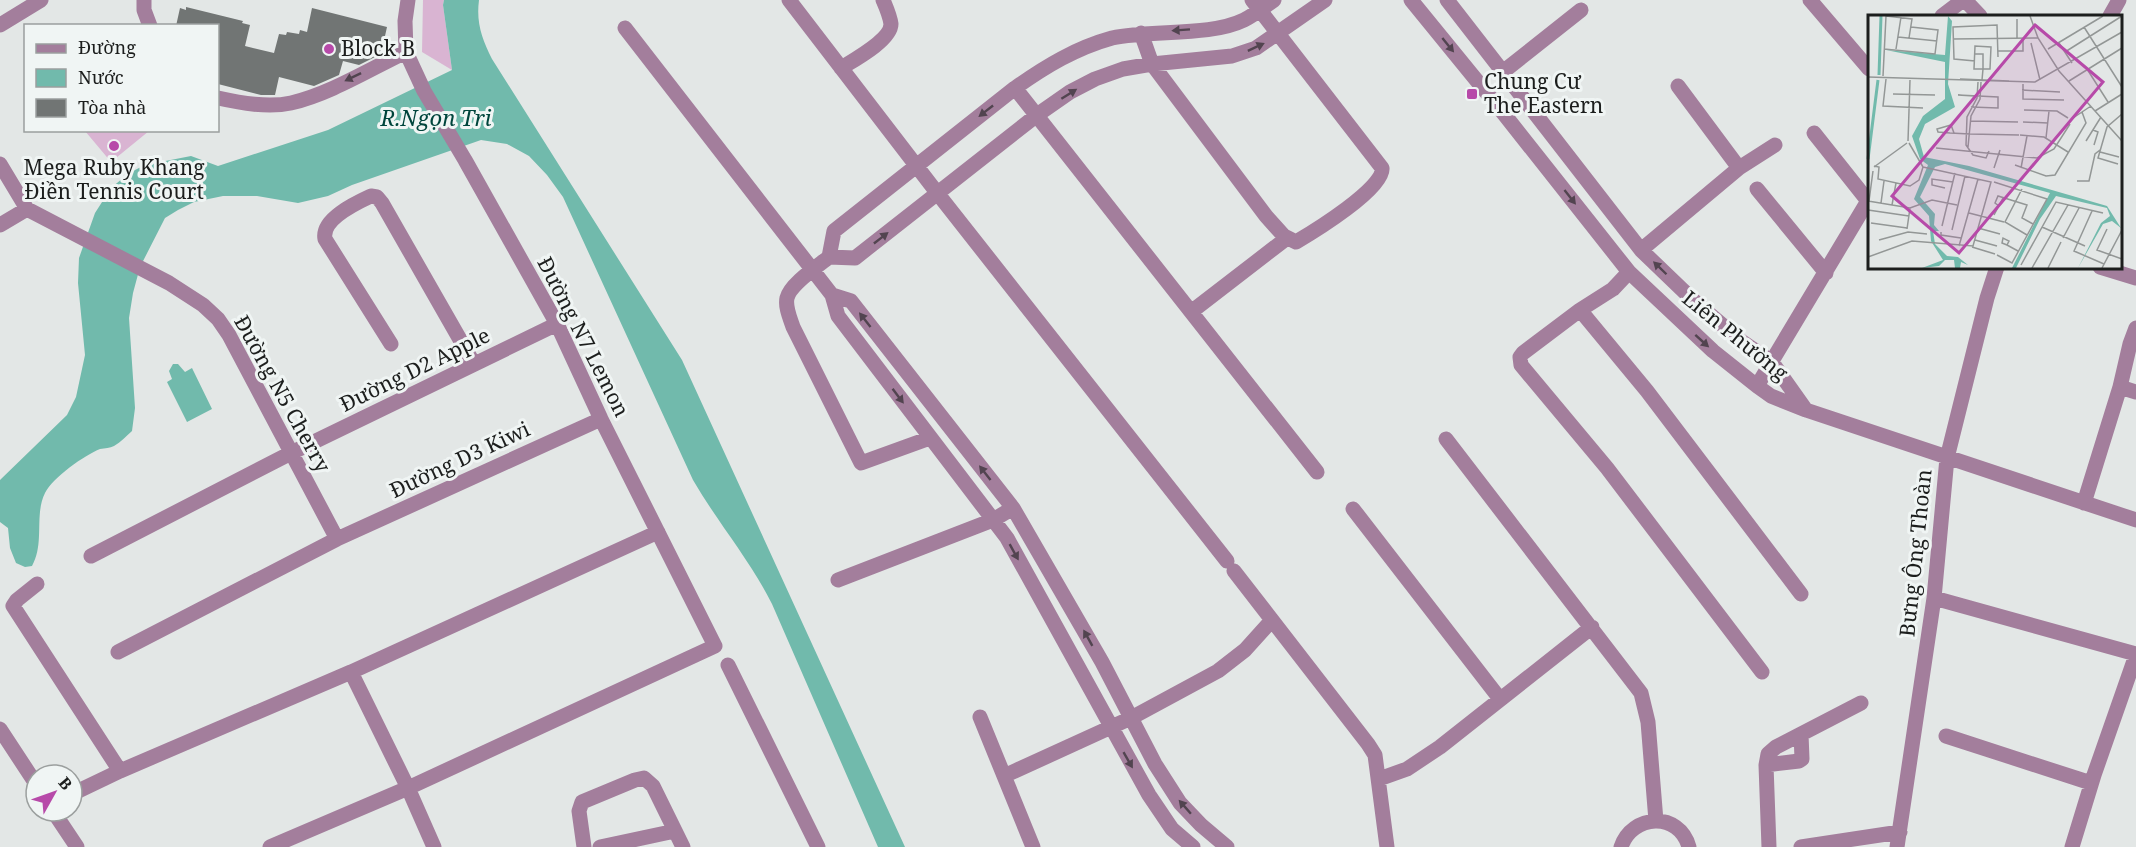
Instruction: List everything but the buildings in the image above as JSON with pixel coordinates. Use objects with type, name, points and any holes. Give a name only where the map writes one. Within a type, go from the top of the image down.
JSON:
[{"type":"street","points":[[0,25],[41,0]]},
{"type":"street","points":[[144,0],[144,10],[149,24]]},
{"type":"street","points":[[219,98],[264,105],[289,103],[312,97],[406,52],[405,21],[408,0]]},
{"type":"street","points":[[789,0],[1368,744],[1375,755],[1387,847]]},
{"type":"street","points":[[841,69],[889,34],[891,24],[883,0]]},
{"type":"street","points":[[930,438],[861,463],[800,342],[788,312],[787,298],[793,286],[829,257],[834,231],[1015,88],[1043,68],[1079,48],[1141,33],[1221,27],[1243,21],[1256,5],[1274,0]]},
{"type":"street","points":[[829,257],[855,258],[1037,115],[1070,92],[1095,79],[1124,69],[1232,56],[1256,48],[1325,0]]},
{"type":"street","name":"Liên Phường","points":[[1411,0],[1629,272],[1713,351],[1757,386],[1772,396],[1806,410]]},
{"type":"street","name":"Liên Phường","points":[[1447,0],[1641,250],[1701,307],[1772,362],[1806,410]]},
{"type":"street","points":[[1810,0],[1868,68]]},
{"type":"street","points":[[1943,15],[1964,0],[1979,15]]},
{"type":"street","points":[[2111,15],[2119,0]]},
{"type":"street","points":[[1141,33],[1152,64],[1266,216],[1287,238],[1296,242],[1328,224],[1379,181],[1383,174],[1382,168],[1256,5]]},
{"type":"street","points":[[1504,71],[1581,10]]},
{"type":"street","points":[[625,28],[832,295],[838,316],[1007,538],[1149,795],[1172,829],[1193,847]]},
{"type":"street","name":"Đường N7 Lemon","points":[[406,52],[424,90],[557,324],[601,419],[715,646],[408,788]]},
{"type":"street","points":[[1678,86],[1739,168]]},
{"type":"street","points":[[1015,88],[1317,472]]},
{"type":"street","points":[[1814,133],[1868,199]]},
{"type":"street","points":[[1641,250],[1739,168],[1775,144]]},
{"type":"street","points":[[0,164],[27,209],[0,225]]},
{"type":"street","points":[[1757,189],[1826,273]]},
{"type":"street","points":[[391,344],[325,239],[324,233],[326,227],[345,209],[371,195],[377,197],[382,203],[474,364]]},
{"type":"street","points":[[1757,386],[1868,202]]},
{"type":"street","name":"Đường N5 Cherry","points":[[27,209],[140,268],[195,300],[218,319],[229,335],[337,539]]},
{"type":"street","points":[[1191,312],[1287,238]]},
{"type":"street","name":"Bưng Ông Thoàn","points":[[1898,839],[1934,598],[1947,458],[1997,268]]},
{"type":"street","points":[[2103,268],[2136,278]]},
{"type":"street","points":[[1629,272],[1613,289],[1580,310],[1522,353],[1521,365],[1607,468],[1762,672]]},
{"type":"street","points":[[832,295],[851,302],[1013,508],[1069,604],[1155,764],[1180,803],[1227,847]]},
{"type":"street","points":[[1580,310],[1647,391],[1801,594]]},
{"type":"street","name":"Đường D2 Apple","points":[[91,556],[291,453],[557,324]]},
{"type":"street","points":[[2084,503],[2136,328]]},
{"type":"street","points":[[2120,387],[2136,392]]},
{"type":"street","points":[[1806,410],[2136,520]]},
{"type":"street","name":"Đường D3 Kiwi","points":[[118,652],[337,539],[601,419]]},
{"type":"street","points":[[1446,439],[1641,693],[1648,722],[1656,821]]},
{"type":"street","points":[[838,580],[993,520],[1013,508]]},
{"type":"street","points":[[1353,509],[1500,699]]},
{"type":"street","points":[[84,788],[351,672],[658,532]]},
{"type":"street","points":[[38,584],[17,600],[13,606],[120,771]]},
{"type":"street","points":[[1934,598],[2136,655],[2091,783],[2072,847]]},
{"type":"street","points":[[1004,776],[1131,718],[1218,671],[1245,650],[1272,620]]},
{"type":"street","points":[[1379,779],[1407,769],[1440,747],[1592,627]]},
{"type":"street","points":[[728,665],[818,847]]},
{"type":"street","points":[[351,672],[434,847]]},
{"type":"street","points":[[1769,847],[1766,765],[1768,754],[1771,750],[1861,704]]},
{"type":"street","points":[[980,717],[1033,847]]},
{"type":"street","points":[[0,729],[24,766]]},
{"type":"street","points":[[1766,765],[1802,759],[1801,734]]},
{"type":"street","points":[[1946,736],[2091,783]]},
{"type":"street","points":[[584,847],[579,811],[582,802],[640,778],[651,783],[682,847]]},
{"type":"street","points":[[270,847],[296,842],[408,788]]},
{"type":"street","points":[[1621,847],[1630,831],[1640,824],[1656,821],[1672,825],[1681,832],[1689,847]]},
{"type":"street","points":[[61,823],[77,847]]},
{"type":"street","points":[[600,847],[675,831]]},
{"type":"street","points":[[1802,847],[1898,839]]},
{"type":"shaded area","points":[[423,0],[444,0],[452,70],[422,52]]},
{"type":"shaded area","name":"Mega Ruby Khang Điền Tennis Court","points":[[86,132],[148,132],[111,162]]},
{"type":"water","name":"R.Ngọn Tri","points":[[444,0],[479,0],[478,16],[481,31],[492,59],[682,360],[905,847],[878,847],[772,604],[754,572],[693,480],[563,197],[529,156],[507,144],[481,140],[352,185],[328,196],[298,203],[257,196],[223,196],[194,202],[165,218],[140,267],[129,318],[135,408],[132,431],[114,446],[100,449],[78,461],[49,487],[40,510],[36,557],[32,566],[25,567],[16,563],[10,548],[8,528],[0,522],[0,480],[67,415],[76,397],[85,355],[78,283],[79,258],[95,213],[111,188],[129,173],[145,165],[191,156],[218,166],[328,130],[452,70]]},
{"type":"water","points":[[173,364],[178,364],[185,372],[192,368],[212,409],[187,422],[167,382],[172,379],[169,371]]},
{"type":"place","name":"Block B","points":[[329,49]]},
{"type":"place","name":"Chung Cư The Eastern","points":[[1472,94]]},
{"type":"place","name":"Mega Ruby Khang Điền Tennis Court","points":[[114,146]]}]
